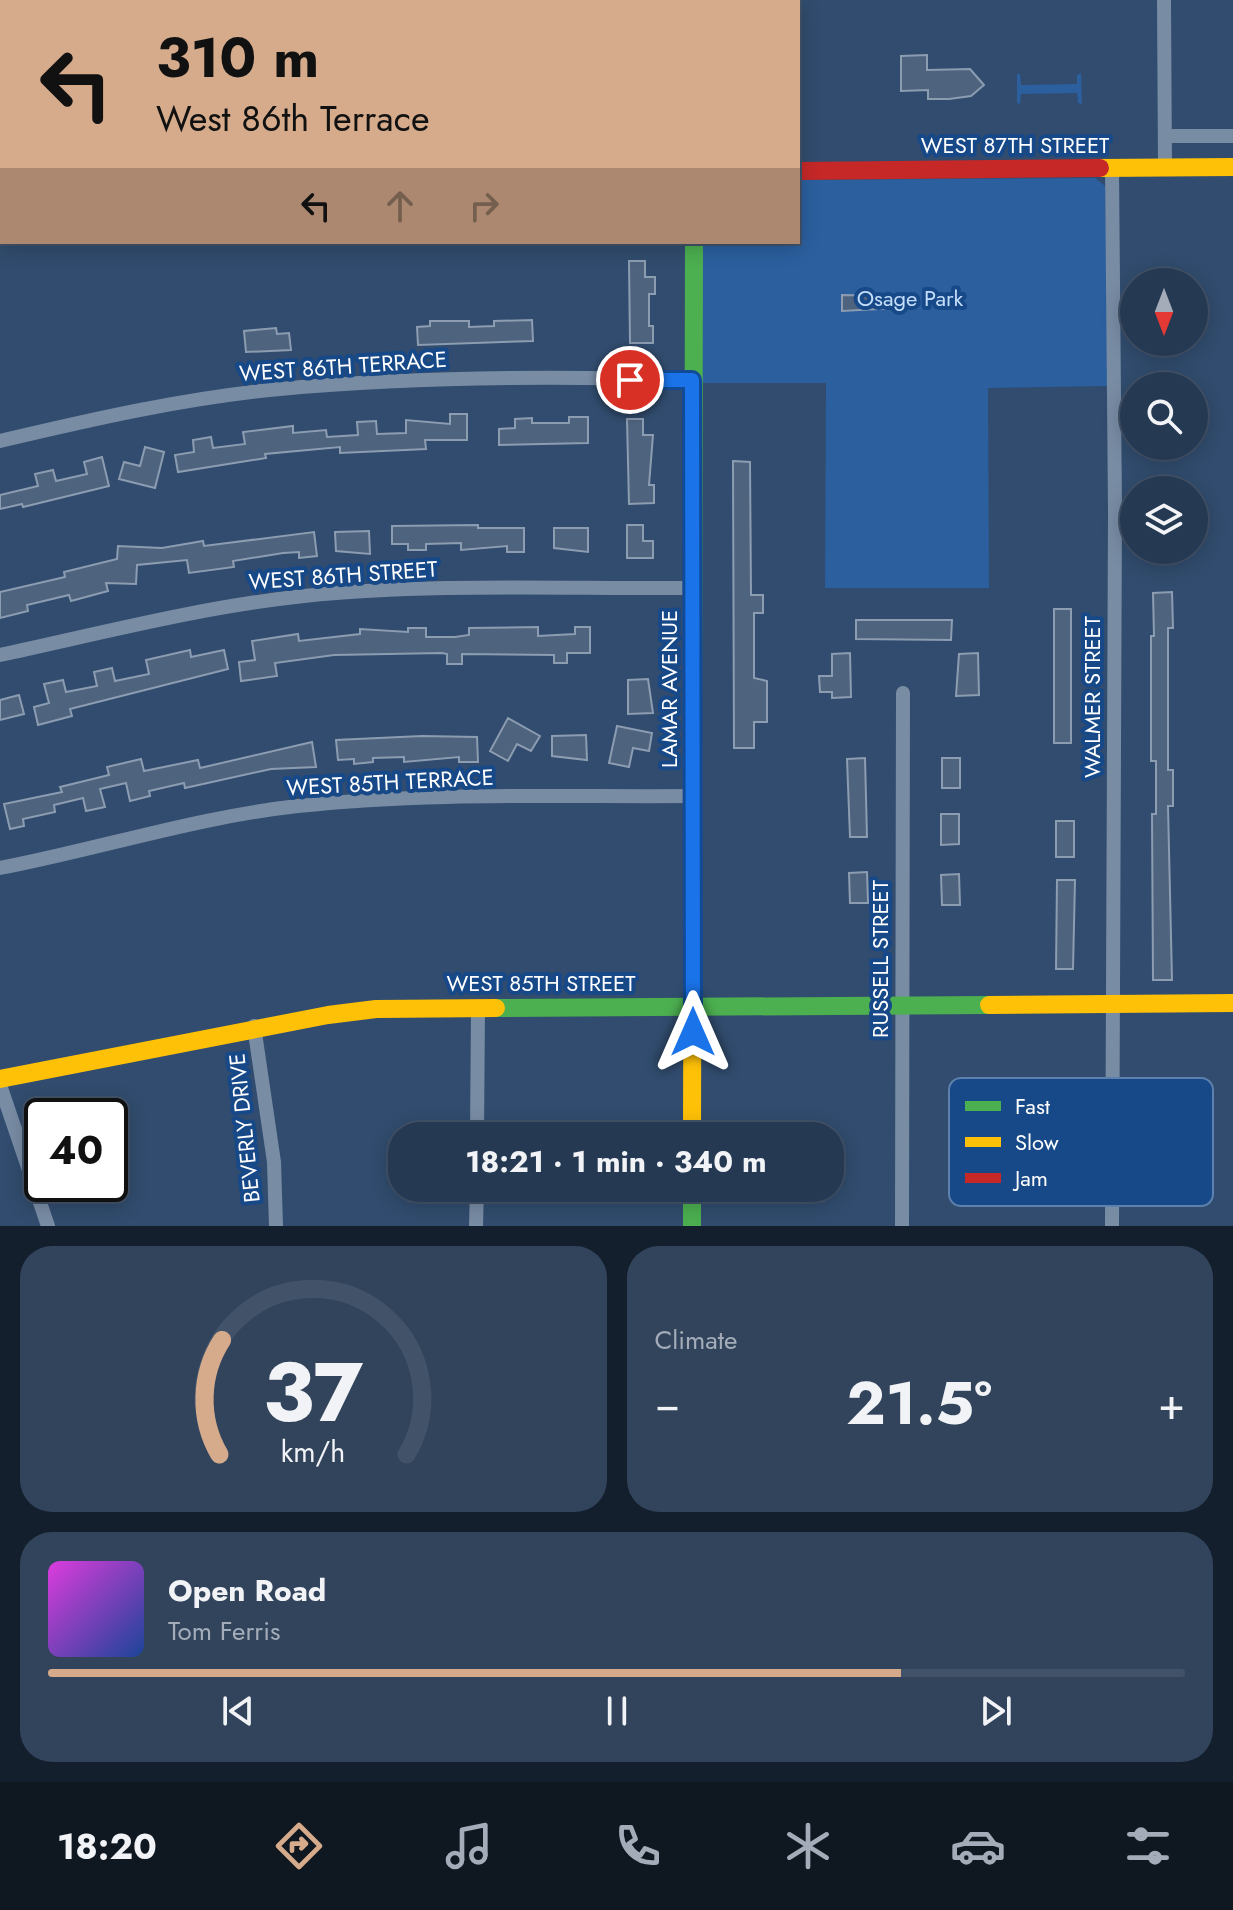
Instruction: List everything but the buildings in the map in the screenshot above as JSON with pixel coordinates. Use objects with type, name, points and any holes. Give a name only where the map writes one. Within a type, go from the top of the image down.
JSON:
[{"type":"street","points":[[1164,0],[1165,168]]},
{"type":"street","points":[[1165,136],[1233,136]]},
{"type":"street","name":"WEST 87TH STREET","points":[[800,171],[1233,167]]},
{"type":"street","name":"WALMER STREET","points":[[1111,1078],[1115,1005],[1112,168]]},
{"type":"street","name":"LAMAR AVENUE","points":[[692,1122],[694,244]]},
{"type":"street","name":"WEST 86TH TERRACE","points":[[0,441],[117,414],[279,389],[461,381],[692,380]]},
{"type":"street","name":"WEST 86TH STREET","points":[[0,655],[178,614],[306,596],[397,590],[694,588]]},
{"type":"street","name":"RUSSELL STREET","points":[[902,1226],[903,693]]},
{"type":"street","name":"WEST 85TH TERRACE","points":[[0,868],[218,819],[294,807],[433,798],[692,796]]},
{"type":"street","name":"WEST 85TH STREET","points":[[0,1079],[73,1067],[254,1026],[376,1009],[1233,1003]]},
{"type":"street","points":[[477,1122],[478,1007]]},
{"type":"street","name":"BEVERLY DRIVE","points":[[254,1026],[274,1162],[276,1226]]},
{"type":"street","points":[[0,1085],[48,1226]]},
{"type":"street","points":[[476,1226],[477,1202]]},
{"type":"street","points":[[692,1202],[692,1226]]},
{"type":"street","name":"WALMER STREET","points":[[1112,1206],[1112,1226]]},
{"type":"green space","points":[[1081,73],[1082,104],[1078,103],[1077,93],[1021,94],[1020,104],[1017,103],[1017,74],[1020,74],[1021,85],[1077,84],[1077,75]]},
{"type":"green space","name":"Osage Park","points":[[1095,178],[1105,186],[1109,386],[988,388],[989,588],[825,588],[826,383],[702,383],[702,244],[800,244],[800,180]]},
{"type":"traffic: fast","points":[[693,707],[694,244]]},
{"type":"traffic: fast","points":[[496,1008],[989,1005]]},
{"type":"traffic: fast","points":[[692,1202],[692,1226]]},
{"type":"traffic: slow","points":[[1100,168],[1233,167]]},
{"type":"traffic: slow","points":[[692,1122],[693,707]]},
{"type":"traffic: slow","points":[[989,1005],[1233,1003]]},
{"type":"traffic: slow","points":[[0,1079],[328,1015],[376,1009],[496,1008]]},
{"type":"traffic: jam","points":[[800,171],[1100,168]]},
{"type":"route","points":[[630,380],[692,380],[693,1032]]}]
